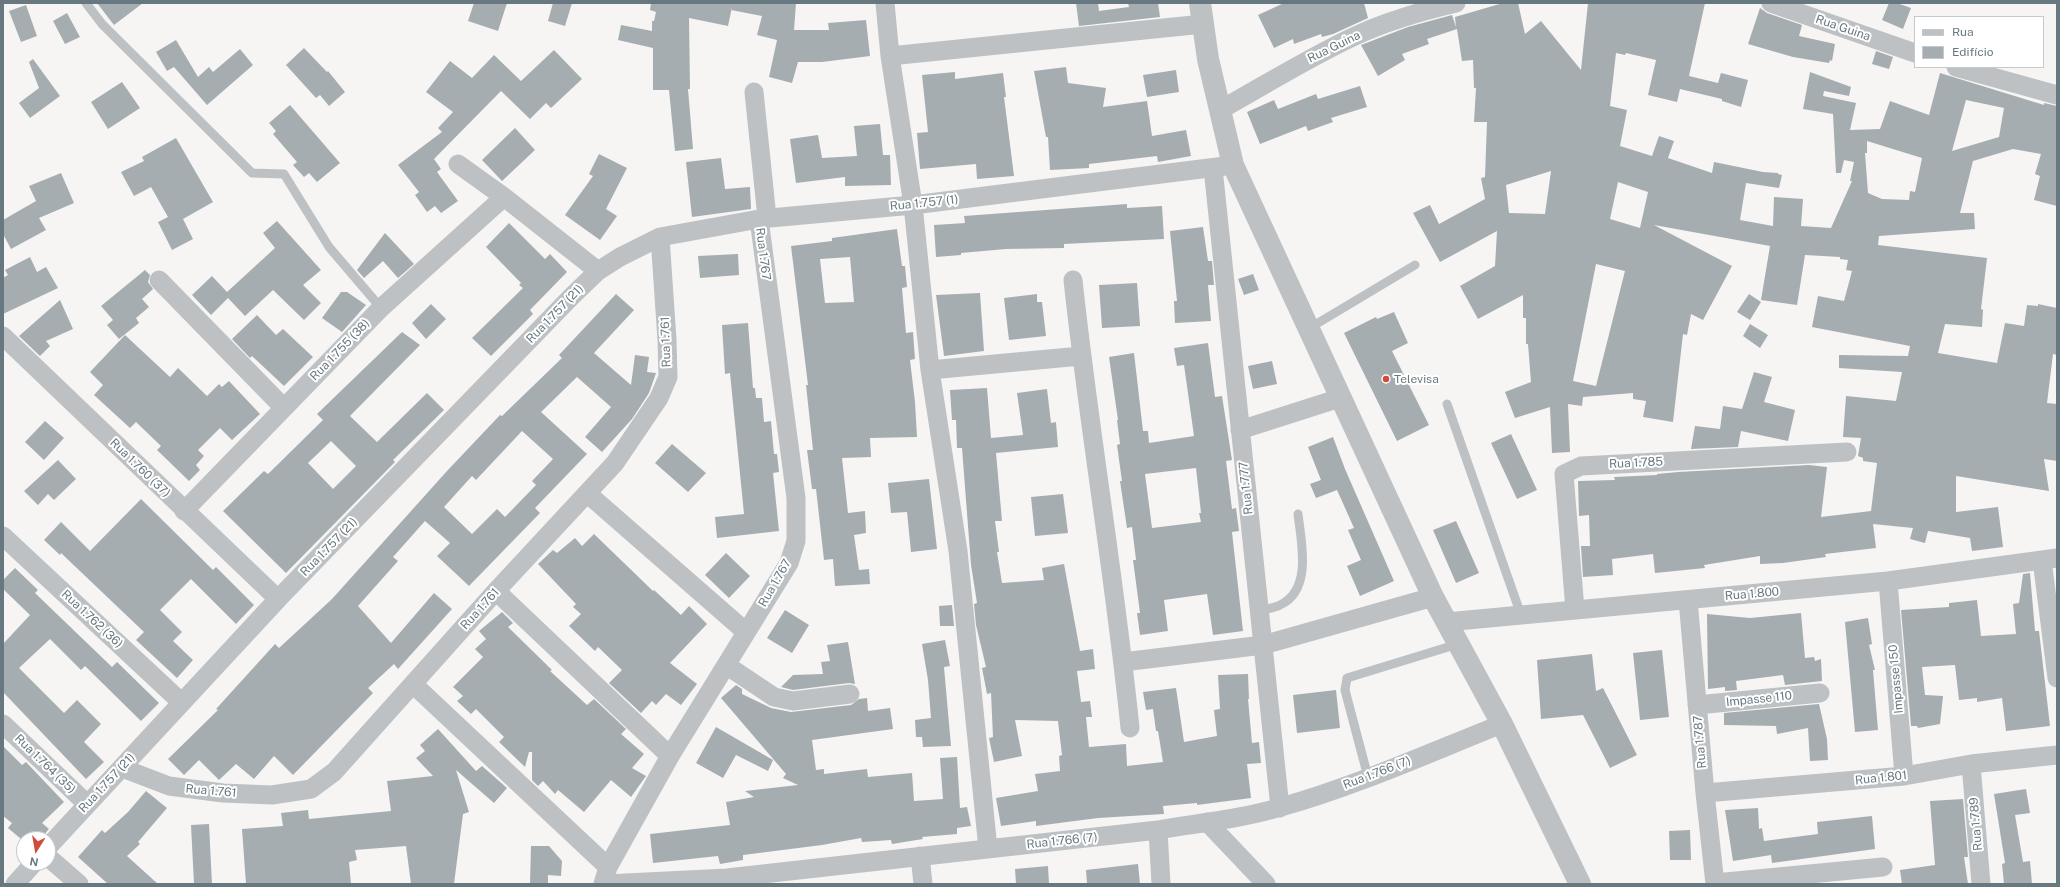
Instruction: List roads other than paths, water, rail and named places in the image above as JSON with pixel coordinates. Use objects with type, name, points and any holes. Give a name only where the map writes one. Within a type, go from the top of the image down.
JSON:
[{"type":"street","points":[[885,3],[890,56],[913,205],[930,370],[958,551],[988,849]]},
{"type":"street","name":"Rua Guina","points":[[1220,110],[1309,59],[1356,36],[1420,12],[1456,3]]},
{"type":"street","name":"Rua Guina","points":[[1772,3],[1914,53]]},
{"type":"street","points":[[890,56],[1201,13],[1208,58],[1220,110],[1223,167],[1308,329],[1433,597],[1502,724],[1580,884]]},
{"type":"street","points":[[1960,68],[2057,95]]},
{"type":"street","name":"Rua 1.767","points":[[606,878],[670,756],[789,563],[796,541],[796,498],[763,218],[754,92]]},
{"type":"street","points":[[458,164],[504,197],[598,271]]},
{"type":"street","name":"Rua 1.757 (1)","points":[[620,257],[660,237],[763,218],[913,205],[1223,167]]},
{"type":"street","name":"Rua 1.777","points":[[1223,167],[1240,430],[1280,808]]},
{"type":"street","name":"Rua 1.755 (38)","points":[[184,511],[381,308],[504,197]]},
{"type":"street","name":"Rua 1.761","points":[[122,768],[169,786],[223,793],[272,795],[311,789],[334,772],[496,592],[615,463],[659,398],[668,377],[660,237]]},
{"type":"street","name":"Rua 1.757 (21)","points":[[56,838],[278,599],[598,271],[620,257]]},
{"type":"street","points":[[159,280],[284,408]]},
{"type":"street","points":[[1073,280],[1081,356],[1124,662],[1130,728]]},
{"type":"street","name":"Rua 1.760 (37)","points":[[3,336],[184,511],[278,599]]},
{"type":"street","points":[[930,370],[1081,356]]},
{"type":"street","points":[[1240,430],[1340,398]]},
{"type":"street","name":"Rua 1.785","points":[[1575,610],[1564,474],[1581,466],[1847,452]]},
{"type":"street","points":[[588,494],[746,632]]},
{"type":"street","name":"Rua 1.762 (36)","points":[[3,536],[181,702]]},
{"type":"street","points":[[2049,559],[2057,678]]},
{"type":"street","name":"Rua 1.800","points":[[1446,622],[1888,581],[2049,559]]},
{"type":"street","name":"Impasse 150","points":[[1888,581],[1904,776]]},
{"type":"street","points":[[496,592],[670,756]]},
{"type":"street","points":[[1124,662],[1263,645],[1433,597]]},
{"type":"street","name":"Rua 1.787","points":[[1688,600],[1704,793],[1715,884]]},
{"type":"street","points":[[726,665],[774,698],[793,701],[850,694]]},
{"type":"street","points":[[413,684],[606,878]]},
{"type":"street","name":"Impasse 110","points":[[1697,705],[1820,693]]},
{"type":"street","name":"Rua 1.764 (35)","points":[[3,724],[87,804]]},
{"type":"street","name":"Rua 1.766 (7)","points":[[606,878],[727,878],[1158,830],[1207,822],[1280,808],[1368,777],[1502,724]]},
{"type":"street","name":"Rua 1.801","points":[[1704,793],[1904,776],[1971,764],[2057,755]]},
{"type":"street","name":"Rua 1.789","points":[[1971,764],[1981,884]]},
{"type":"street","points":[[1207,822],[1266,884]]},
{"type":"street","points":[[1158,830],[1161,884]]},
{"type":"street","points":[[920,856],[923,884]]},
{"type":"street","points":[[56,864],[79,884]]},
{"type":"street","points":[[1715,884],[1883,867]]},
{"type":"street","points":[[15,884],[27,871]]},
{"type":"lane","points":[[86,3],[102,24],[252,173],[284,174],[329,248],[381,308]]},
{"type":"lane","points":[[1308,329],[1415,265]]},
{"type":"lane","points":[[1447,404],[1521,615]]},
{"type":"lane","points":[[1260,611],[1281,604],[1298,586],[1303,569],[1298,514]]},
{"type":"lane","points":[[1368,777],[1345,690],[1347,678],[1458,644]]},
{"type":"place","name":"Televisa","points":[[1386,379]]}]
